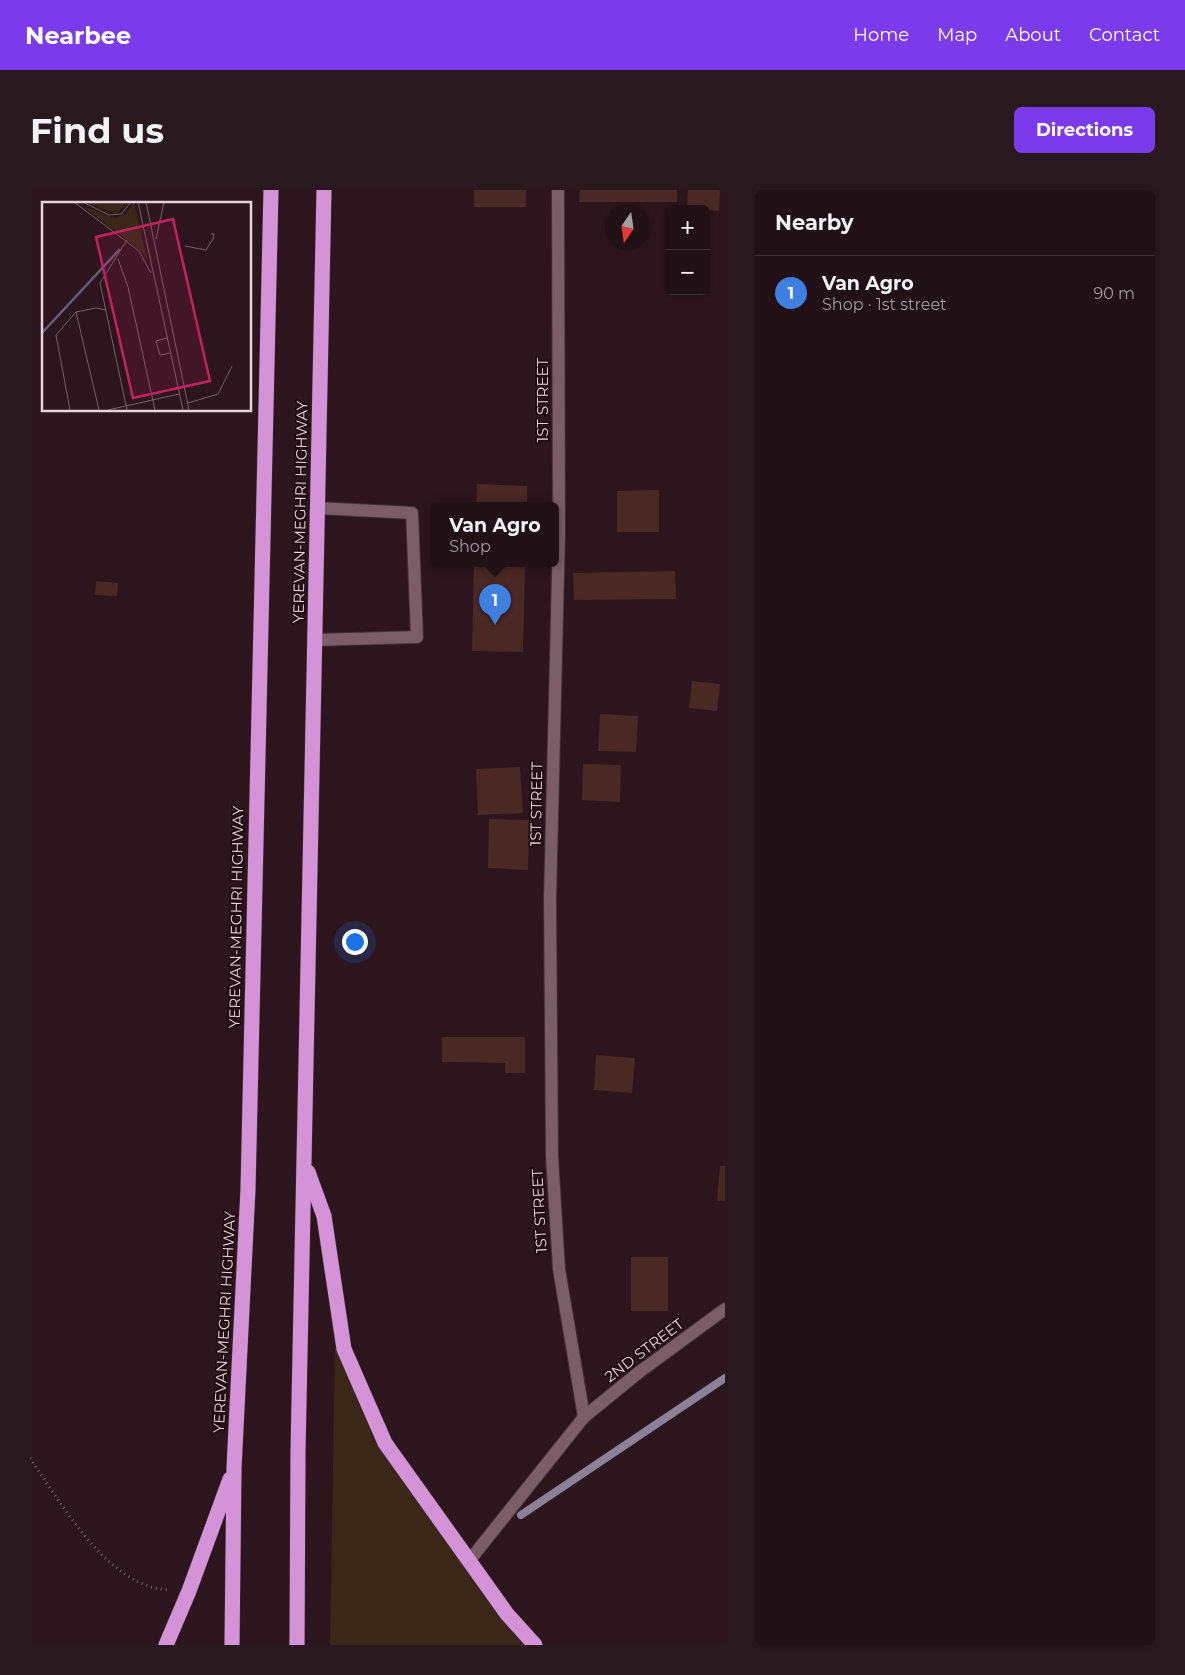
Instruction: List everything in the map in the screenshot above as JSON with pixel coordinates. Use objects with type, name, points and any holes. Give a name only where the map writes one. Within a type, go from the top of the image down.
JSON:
[{"type":"highway","name":"YEREVAN-MEGHRI HIGHWAY","points":[[232,1645],[234,1468],[248,1189],[271,190]]},
{"type":"highway","name":"YEREVAN-MEGHRI HIGHWAY","points":[[297,1645],[298,1451],[324,190]]},
{"type":"highway","points":[[305,1164],[324,1216],[344,1349],[385,1443],[507,1614],[534,1645]]},
{"type":"highway","points":[[166,1645],[189,1591],[234,1468]]},
{"type":"street","name":"1ST STREET","points":[[558,190],[559,502]]},
{"type":"street","points":[[315,640],[417,637],[412,513],[318,508]]},
{"type":"street","name":"1ST STREET","points":[[558,567],[550,899],[552,1157],[559,1269],[584,1417]]},
{"type":"street","name":"2ND STREET","points":[[469,1561],[584,1417],[638,1373],[725,1309]]},
{"type":"path","points":[[30,1458],[68,1513],[110,1564],[153,1589],[189,1591]]},
{"type":"shaded area","points":[[335,1345],[377,1446],[506,1620],[531,1645],[330,1645]]},
{"type":"building","points":[[474,190],[526,190],[526,207],[474,207]]},
{"type":"building","points":[[580,190],[677,190],[677,202],[579,202]]},
{"type":"building","points":[[688,190],[720,190],[719,211],[710,210],[710,205],[687,205]]},
{"type":"building","points":[[477,484],[527,486],[527,502],[476,502]]},
{"type":"building","points":[[659,490],[659,532],[617,532],[617,491]]},
{"type":"building","points":[[474,567],[525,567],[523,652],[472,651]]},
{"type":"building","points":[[675,571],[676,599],[574,600],[573,573]]},
{"type":"building","points":[[96,581],[118,583],[117,596],[95,595]]},
{"type":"building","points":[[692,681],[720,684],[717,711],[689,708]]},
{"type":"building","points":[[600,714],[638,716],[636,752],[598,751]]},
{"type":"building","points":[[583,764],[621,765],[620,802],[582,800]]},
{"type":"building","points":[[520,767],[523,813],[478,815],[476,769]]},
{"type":"building","points":[[489,819],[529,820],[528,870],[488,868]]},
{"type":"building","points":[[442,1037],[525,1037],[525,1073],[505,1073],[505,1063],[442,1062]]},
{"type":"building","points":[[596,1055],[635,1058],[632,1093],[594,1090]]},
{"type":"building","points":[[720,1166],[725,1166],[725,1201],[717,1201]]},
{"type":"building","points":[[631,1257],[668,1257],[668,1311],[631,1311]]},
{"type":"waterway","points":[[521,1515],[725,1378]]},
{"type":"place","name":"Van Agro","points":[[495,625]]}]
